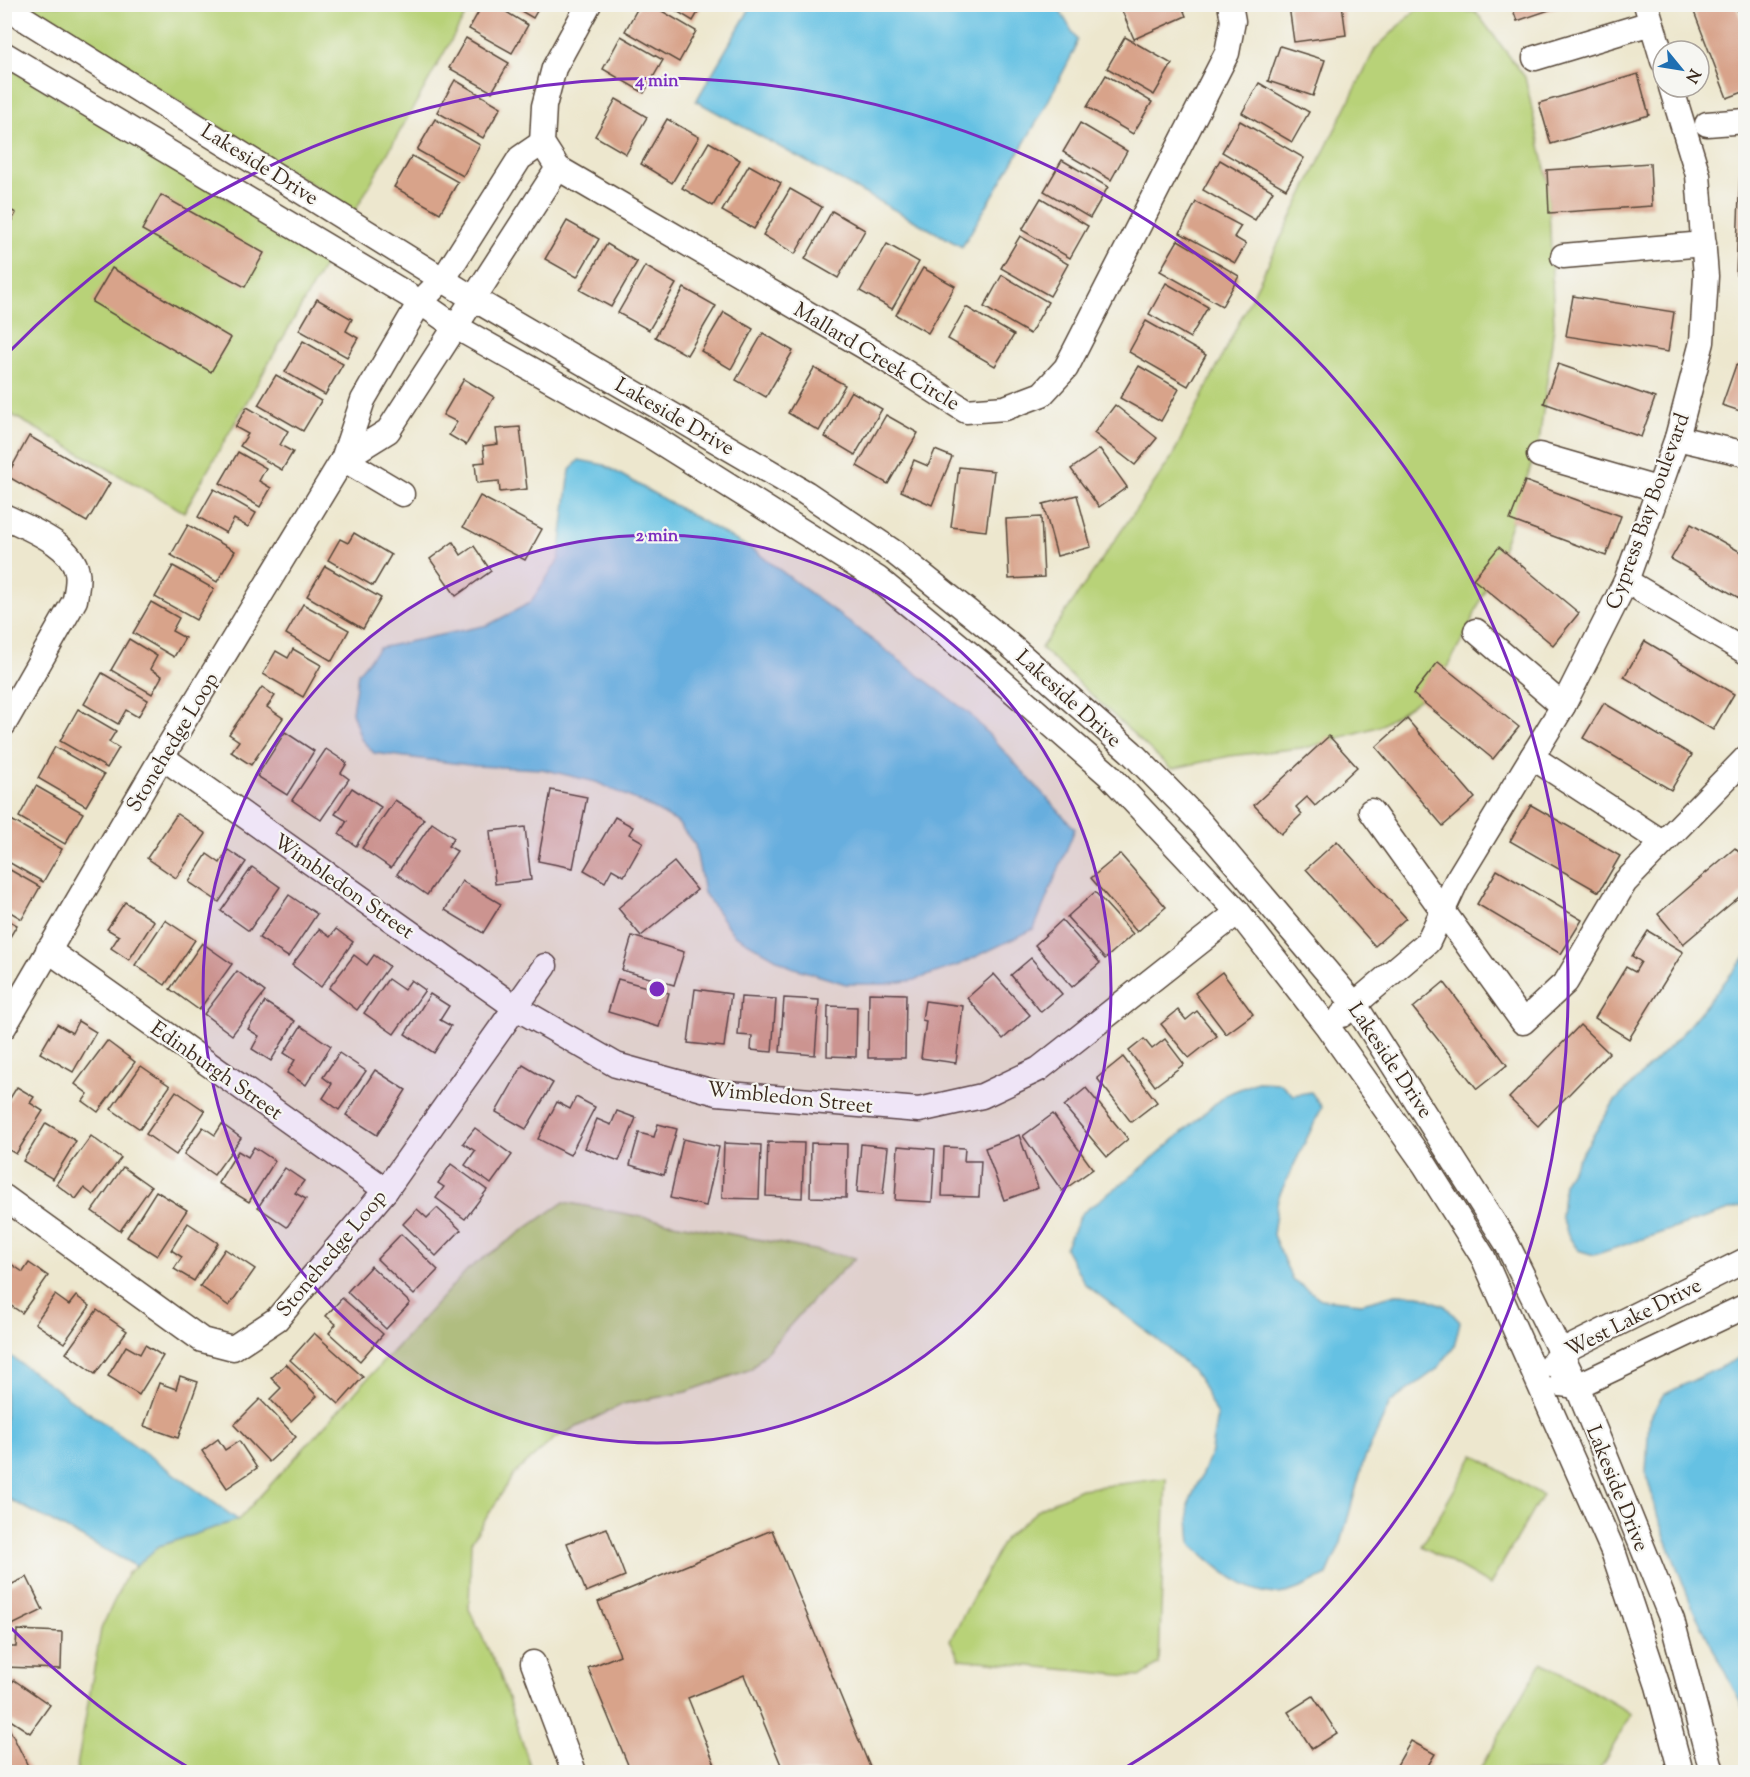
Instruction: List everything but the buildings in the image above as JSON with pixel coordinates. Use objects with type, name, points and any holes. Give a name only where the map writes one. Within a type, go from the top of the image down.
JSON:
[{"type":"street","points":[[444,278],[520,158],[542,143],[544,106],[554,68],[589,4]]},
{"type":"street","name":"Mallard Creek Circle","points":[[542,143],[558,168],[877,354],[966,411],[1005,408],[1042,394],[1066,368],[1227,53],[1233,21],[1230,4]]},
{"type":"street","name":"Lakeside Drive","points":[[4,6],[444,278],[474,299],[806,493],[895,553],[996,634],[1131,752],[1201,823],[1355,1005],[1506,1242],[1577,1386],[1672,1620],[1712,1773]]},
{"type":"street","points":[[1535,58],[1649,14],[1656,39]]},
{"type":"street","name":"Lakeside Drive","points":[[4,54],[420,303],[456,327],[649,435],[878,579],[989,670],[1109,775],[1238,912],[1327,1026],[1425,1165],[1483,1257],[1613,1551],[1658,1686],[1681,1773]]},
{"type":"street","name":"Cypress Bay Boulevard","points":[[1327,1026],[1428,942],[1457,880],[1563,706],[1626,581],[1677,438],[1702,342],[1706,276],[1698,175],[1675,99]]},
{"type":"street","points":[[1707,124],[1746,121]]},
{"type":"street","points":[[474,299],[558,168]]},
{"type":"street","points":[[1563,256],[1704,244]]},
{"type":"street","name":"Stonehedge Loop","points":[[4,1027],[162,757],[343,459],[363,400],[420,303],[444,278]]},
{"type":"street","name":"Stonehedge Loop","points":[[343,459],[388,431],[474,299]]},
{"type":"street","points":[[1677,438],[1746,453]]},
{"type":"street","points":[[1539,455],[1657,489]]},
{"type":"street","points":[[343,459],[402,494]]},
{"type":"street","points":[[4,516],[61,548],[77,571],[77,585],[75,600],[4,724]]},
{"type":"street","points":[[1626,581],[1746,652]]},
{"type":"street","points":[[1476,631],[1563,706]]},
{"type":"street","name":"Wimbledon Street","points":[[162,757],[514,1007],[616,1065],[717,1093],[919,1110],[982,1096],[1039,1069],[1238,912]]},
{"type":"street","points":[[1532,757],[1662,842]]},
{"type":"street","points":[[1371,811],[1523,1022],[1566,982],[1626,882],[1662,842],[1746,758]]},
{"type":"street","name":"Edinburgh Street","points":[[48,950],[386,1190]]},
{"type":"street","name":"Stonehedge Loop","points":[[4,1197],[202,1340],[233,1348],[277,1319],[386,1190],[545,966]]},
{"type":"street","name":"West Lake Drive","points":[[1538,1381],[1561,1352],[1746,1260]]},
{"type":"street","name":"West Lake Drive","points":[[1538,1381],[1577,1386],[1746,1306]]},
{"type":"street","points":[[532,1663],[574,1773]]},
{"type":"green space","points":[[22,5],[471,5],[355,211]]},
{"type":"green space","points":[[1417,9],[1476,12],[1525,77],[1548,182],[1554,326],[1539,443],[1502,550],[1467,632],[1434,690],[1380,726],[1309,747],[1230,756],[1171,769],[1041,648],[1172,457],[1375,49]]},
{"type":"green space","points":[[4,65],[328,259],[184,512],[5,411]]},
{"type":"green space","points":[[564,1202],[855,1258],[817,1295],[751,1369],[686,1392],[623,1404],[555,1438],[514,1474],[471,1542],[469,1609],[500,1674],[532,1772],[76,1772],[101,1629],[127,1574],[159,1546],[238,1520],[468,1269]]},
{"type":"green space","points":[[1474,1455],[1542,1495],[1490,1585],[1422,1546]]},
{"type":"green space","points":[[1166,1478],[1159,1664],[1140,1677],[960,1659],[950,1640],[1005,1538],[1042,1507],[1081,1489]]},
{"type":"green space","points":[[1542,1662],[1632,1714],[1598,1772],[1478,1772]]},
{"type":"water","points":[[752,5],[1057,5],[1077,40],[1075,49],[1041,115],[962,247],[696,101]]},
{"type":"water","points":[[579,460],[604,465],[756,552],[970,714],[1075,829],[1034,929],[961,964],[915,980],[885,984],[846,984],[791,967],[733,934],[704,893],[695,845],[677,822],[645,804],[596,782],[542,769],[477,766],[374,753],[361,739],[352,712],[358,673],[379,648],[488,625],[530,603],[559,559],[570,470]]},
{"type":"water","points":[[1745,957],[1745,1205],[1594,1255],[1578,1250],[1569,1237],[1561,1216],[1564,1182],[1614,1102],[1680,1036]]},
{"type":"water","points":[[1257,1082],[1280,1083],[1293,1095],[1311,1092],[1322,1107],[1278,1198],[1273,1235],[1292,1279],[1321,1299],[1362,1303],[1396,1294],[1419,1295],[1445,1306],[1460,1322],[1454,1347],[1437,1369],[1390,1403],[1363,1463],[1341,1543],[1327,1575],[1301,1588],[1281,1594],[1250,1588],[1229,1576],[1191,1544],[1188,1505],[1210,1456],[1217,1416],[1199,1378],[1168,1348],[1085,1284],[1065,1248],[1081,1214],[1136,1173],[1225,1095]]},
{"type":"water","points":[[5,1352],[238,1520],[159,1546],[136,1566],[5,1497]]},
{"type":"water","points":[[1746,1355],[1745,1712],[1693,1609],[1659,1521],[1646,1473],[1649,1419],[1663,1395]]}]
